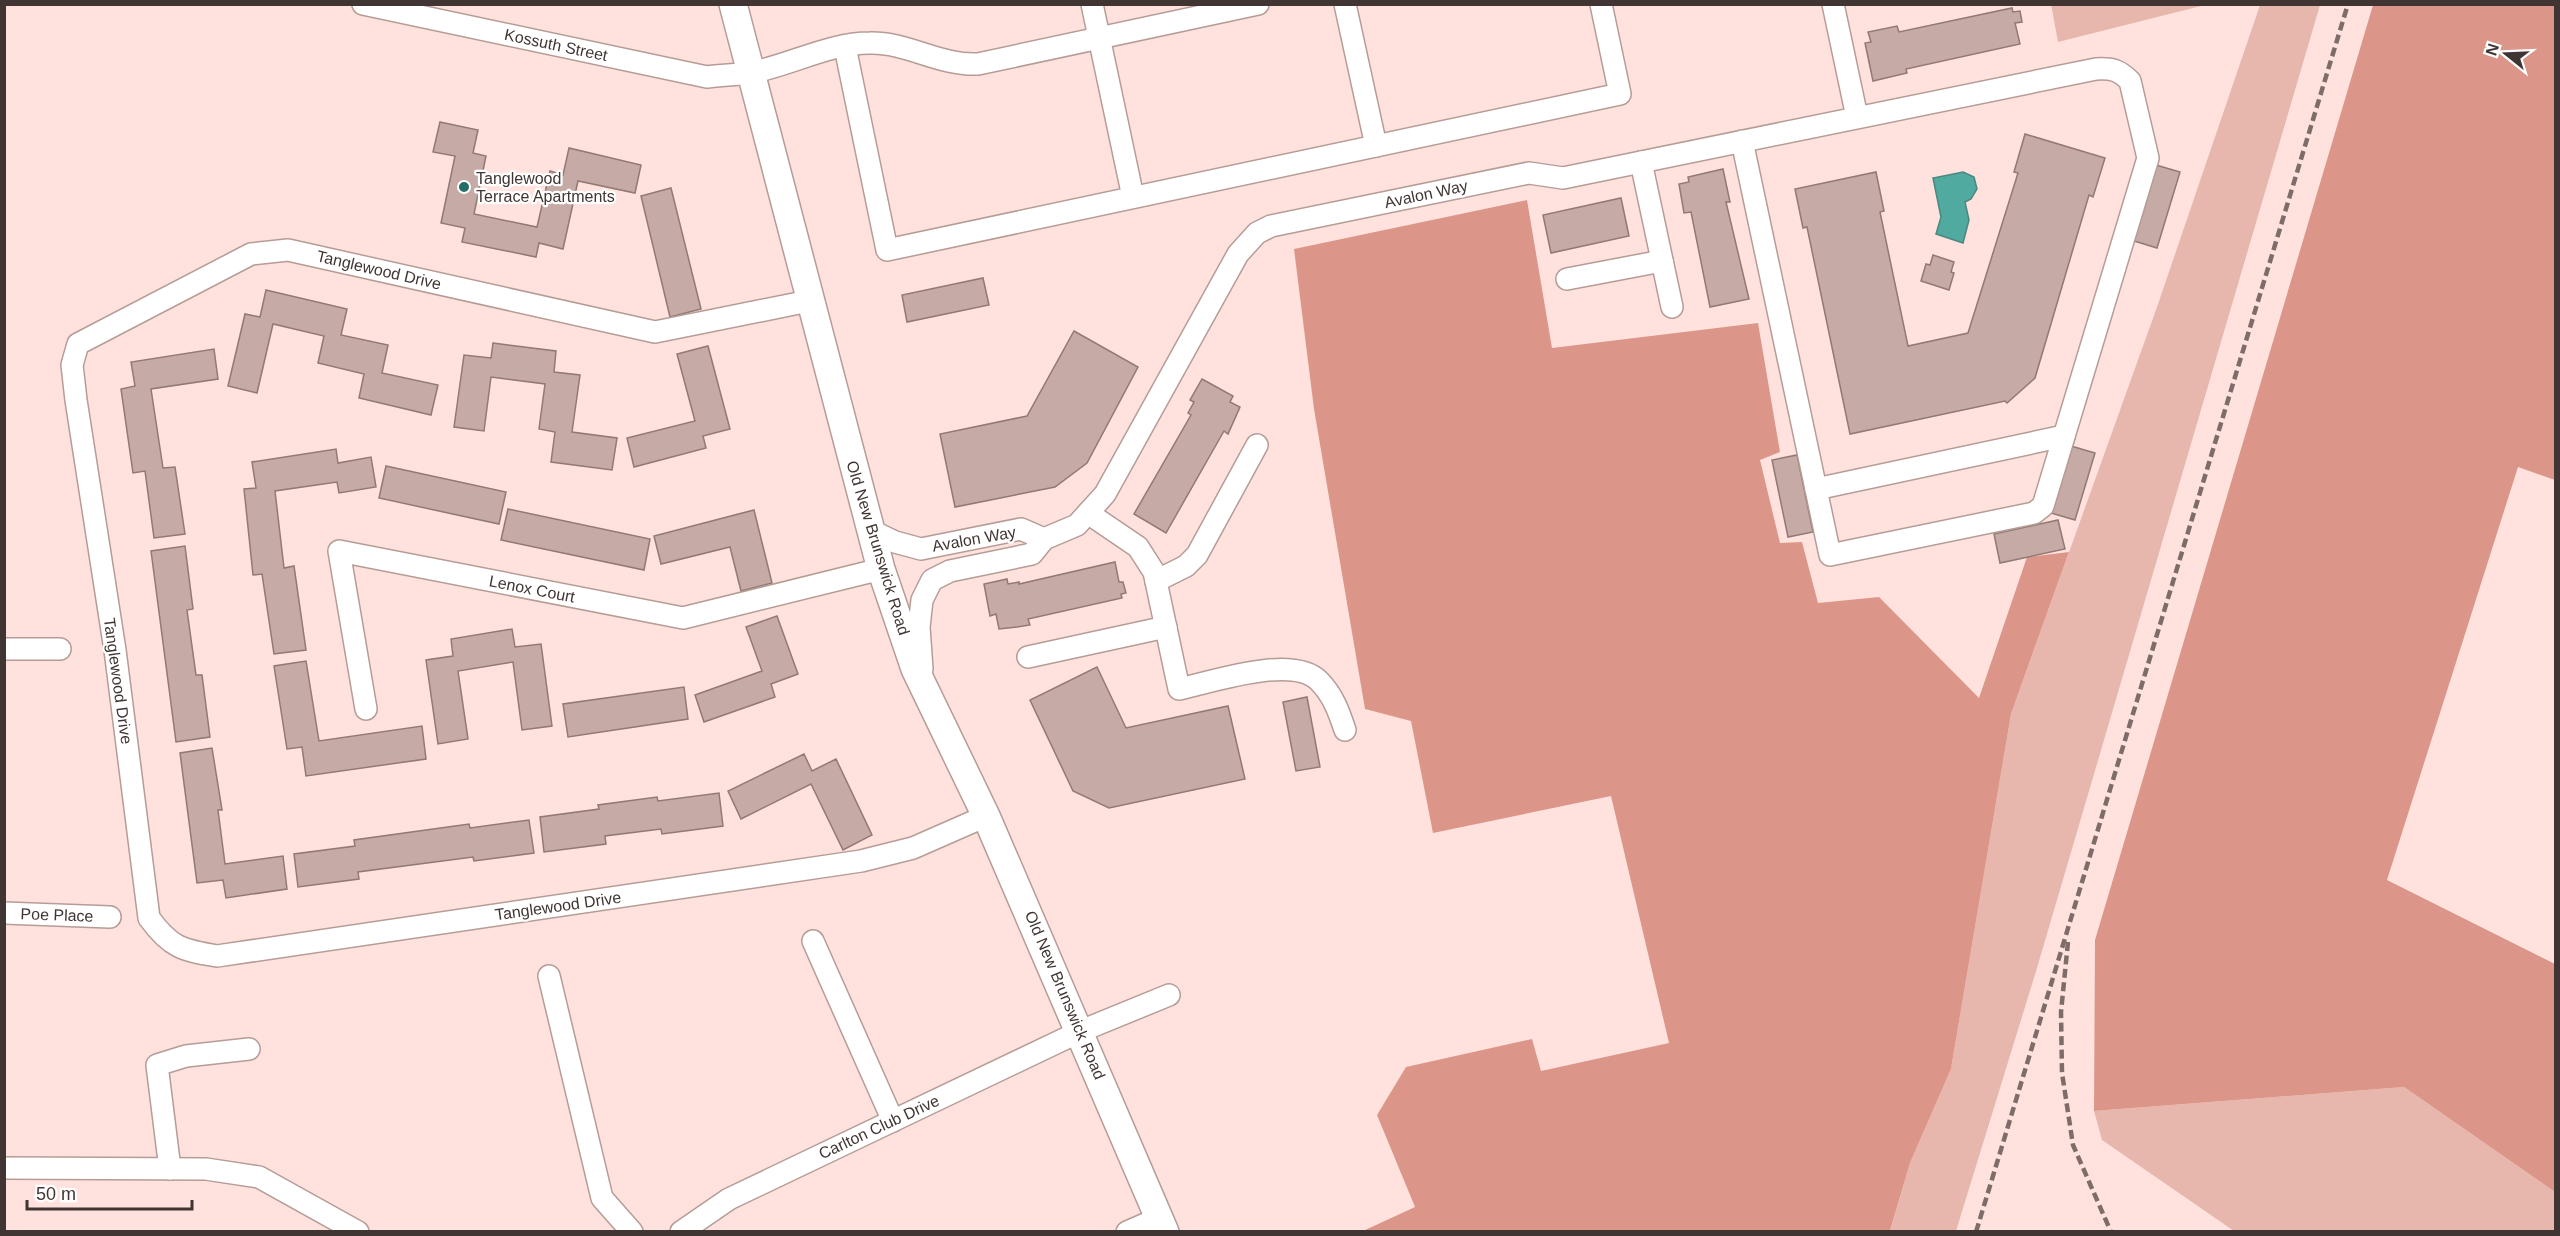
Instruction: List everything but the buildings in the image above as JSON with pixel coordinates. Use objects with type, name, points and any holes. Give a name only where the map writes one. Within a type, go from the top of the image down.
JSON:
[{"type":"main road","name":"Old New Brunswick Road","points":[[733,4],[749,73],[880,569],[924,688],[986,816],[1081,1031],[1162,1225]]},
{"type":"street","name":"Kossuth Street","points":[[363,4],[707,76],[749,73],[845,46],[882,43],[965,65],[1100,39],[1258,4]]},
{"type":"street","points":[[1092,4],[1133,197]]},
{"type":"street","points":[[1345,4],[1376,146]]},
{"type":"street","points":[[845,46],[887,250],[1620,94],[1601,4]]},
{"type":"street","points":[[1836,5],[1857,117]]},
{"type":"street","name":"Avalon Way","points":[[924,688],[919,627],[922,600],[932,580],[950,571],[1032,554],[1044,538],[1077,525],[1105,495],[1238,254],[1257,233],[1271,226],[1529,173],[1563,178],[2096,69],[2112,69],[2121,72],[2130,81],[2148,158],[2043,506],[2034,513],[1830,555],[1816,489]]},
{"type":"street","points":[[1742,141],[1816,489],[2064,436]]},
{"type":"street","points":[[1641,162],[1672,307]]},
{"type":"street","name":"Tanglewood Drive","points":[[809,301],[655,332],[288,250],[251,254],[78,345],[72,366],[76,400],[115,650],[149,918],[164,939],[187,951],[217,956],[861,861],[913,848],[986,816]]},
{"type":"street","points":[[1567,279],[1662,261]]},
{"type":"street","points":[[1156,581],[1186,566],[1197,555],[1257,445]]},
{"type":"street","points":[[1088,513],[1138,547],[1154,572],[1179,689],[1265,670],[1294,670],[1306,673],[1318,680],[1335,701],[1345,730]]},
{"type":"street","name":"Avalon Way","points":[[870,530],[895,542],[921,549],[1021,529],[1044,538]]},
{"type":"street","name":"Lenox Court","points":[[366,709],[339,551],[683,618],[880,569]]},
{"type":"street","points":[[1028,657],[1166,627]]},
{"type":"street","points":[[4,649],[60,649]]},
{"type":"street","name":"Poe Place","points":[[4,913],[110,917]]},
{"type":"street","points":[[813,941],[893,1121]]},
{"type":"street","points":[[549,976],[602,1198],[632,1232]]},
{"type":"street","name":"Carlton Club Drive","points":[[681,1232],[729,1199],[1081,1031],[1169,995]]},
{"type":"street","points":[[170,1168],[158,1065],[186,1056],[249,1049]]},
{"type":"street","points":[[4,1168],[206,1169],[259,1177],[358,1232]]},
{"type":"street","points":[[1127,1232],[1162,1225]]},
{"type":"shaded area","points":[[2051,4],[2205,4],[2205,5],[2058,42]]},
{"type":"shaded area","points":[[2260,5],[2320,5],[2037,968],[1956,1231],[1890,1232],[1910,1163],[1951,1069],[2011,714],[2157,307]]},
{"type":"shaded area","points":[[2373,5],[2555,5],[2555,480],[2518,467],[2387,880],[2555,964],[2555,1192],[2404,1087],[2094,1111],[2095,940]]},
{"type":"shaded area","points":[[1527,200],[1552,348],[1758,323],[1780,452],[1760,460],[1780,543],[1802,542],[1818,603],[1879,597],[1979,698],[2027,557],[2069,552],[2011,714],[1951,1069],[1910,1163],[1890,1231],[1363,1231],[1415,1207],[1377,1115],[1406,1067],[1532,1039],[1541,1071],[1669,1043],[1611,796],[1433,833],[1411,721],[1365,709],[1314,409],[1294,249]]},
{"type":"shaded area","points":[[2404,1087],[2555,1192],[2555,1231],[2234,1231],[2102,1140],[2094,1111]]},
{"type":"water","points":[[1963,172],[1974,177],[1977,189],[1971,199],[1965,202],[1969,220],[1963,243],[1936,234],[1941,217],[1933,178]]},
{"type":"railway","points":[[1976,1232],[2348,4]]},
{"type":"railway","points":[[2068,942],[2061,1012],[2062,1073],[2073,1145],[2111,1232]]},
{"type":"place","name":"Tanglewood Terrace Apartments","points":[[464,187]]}]
